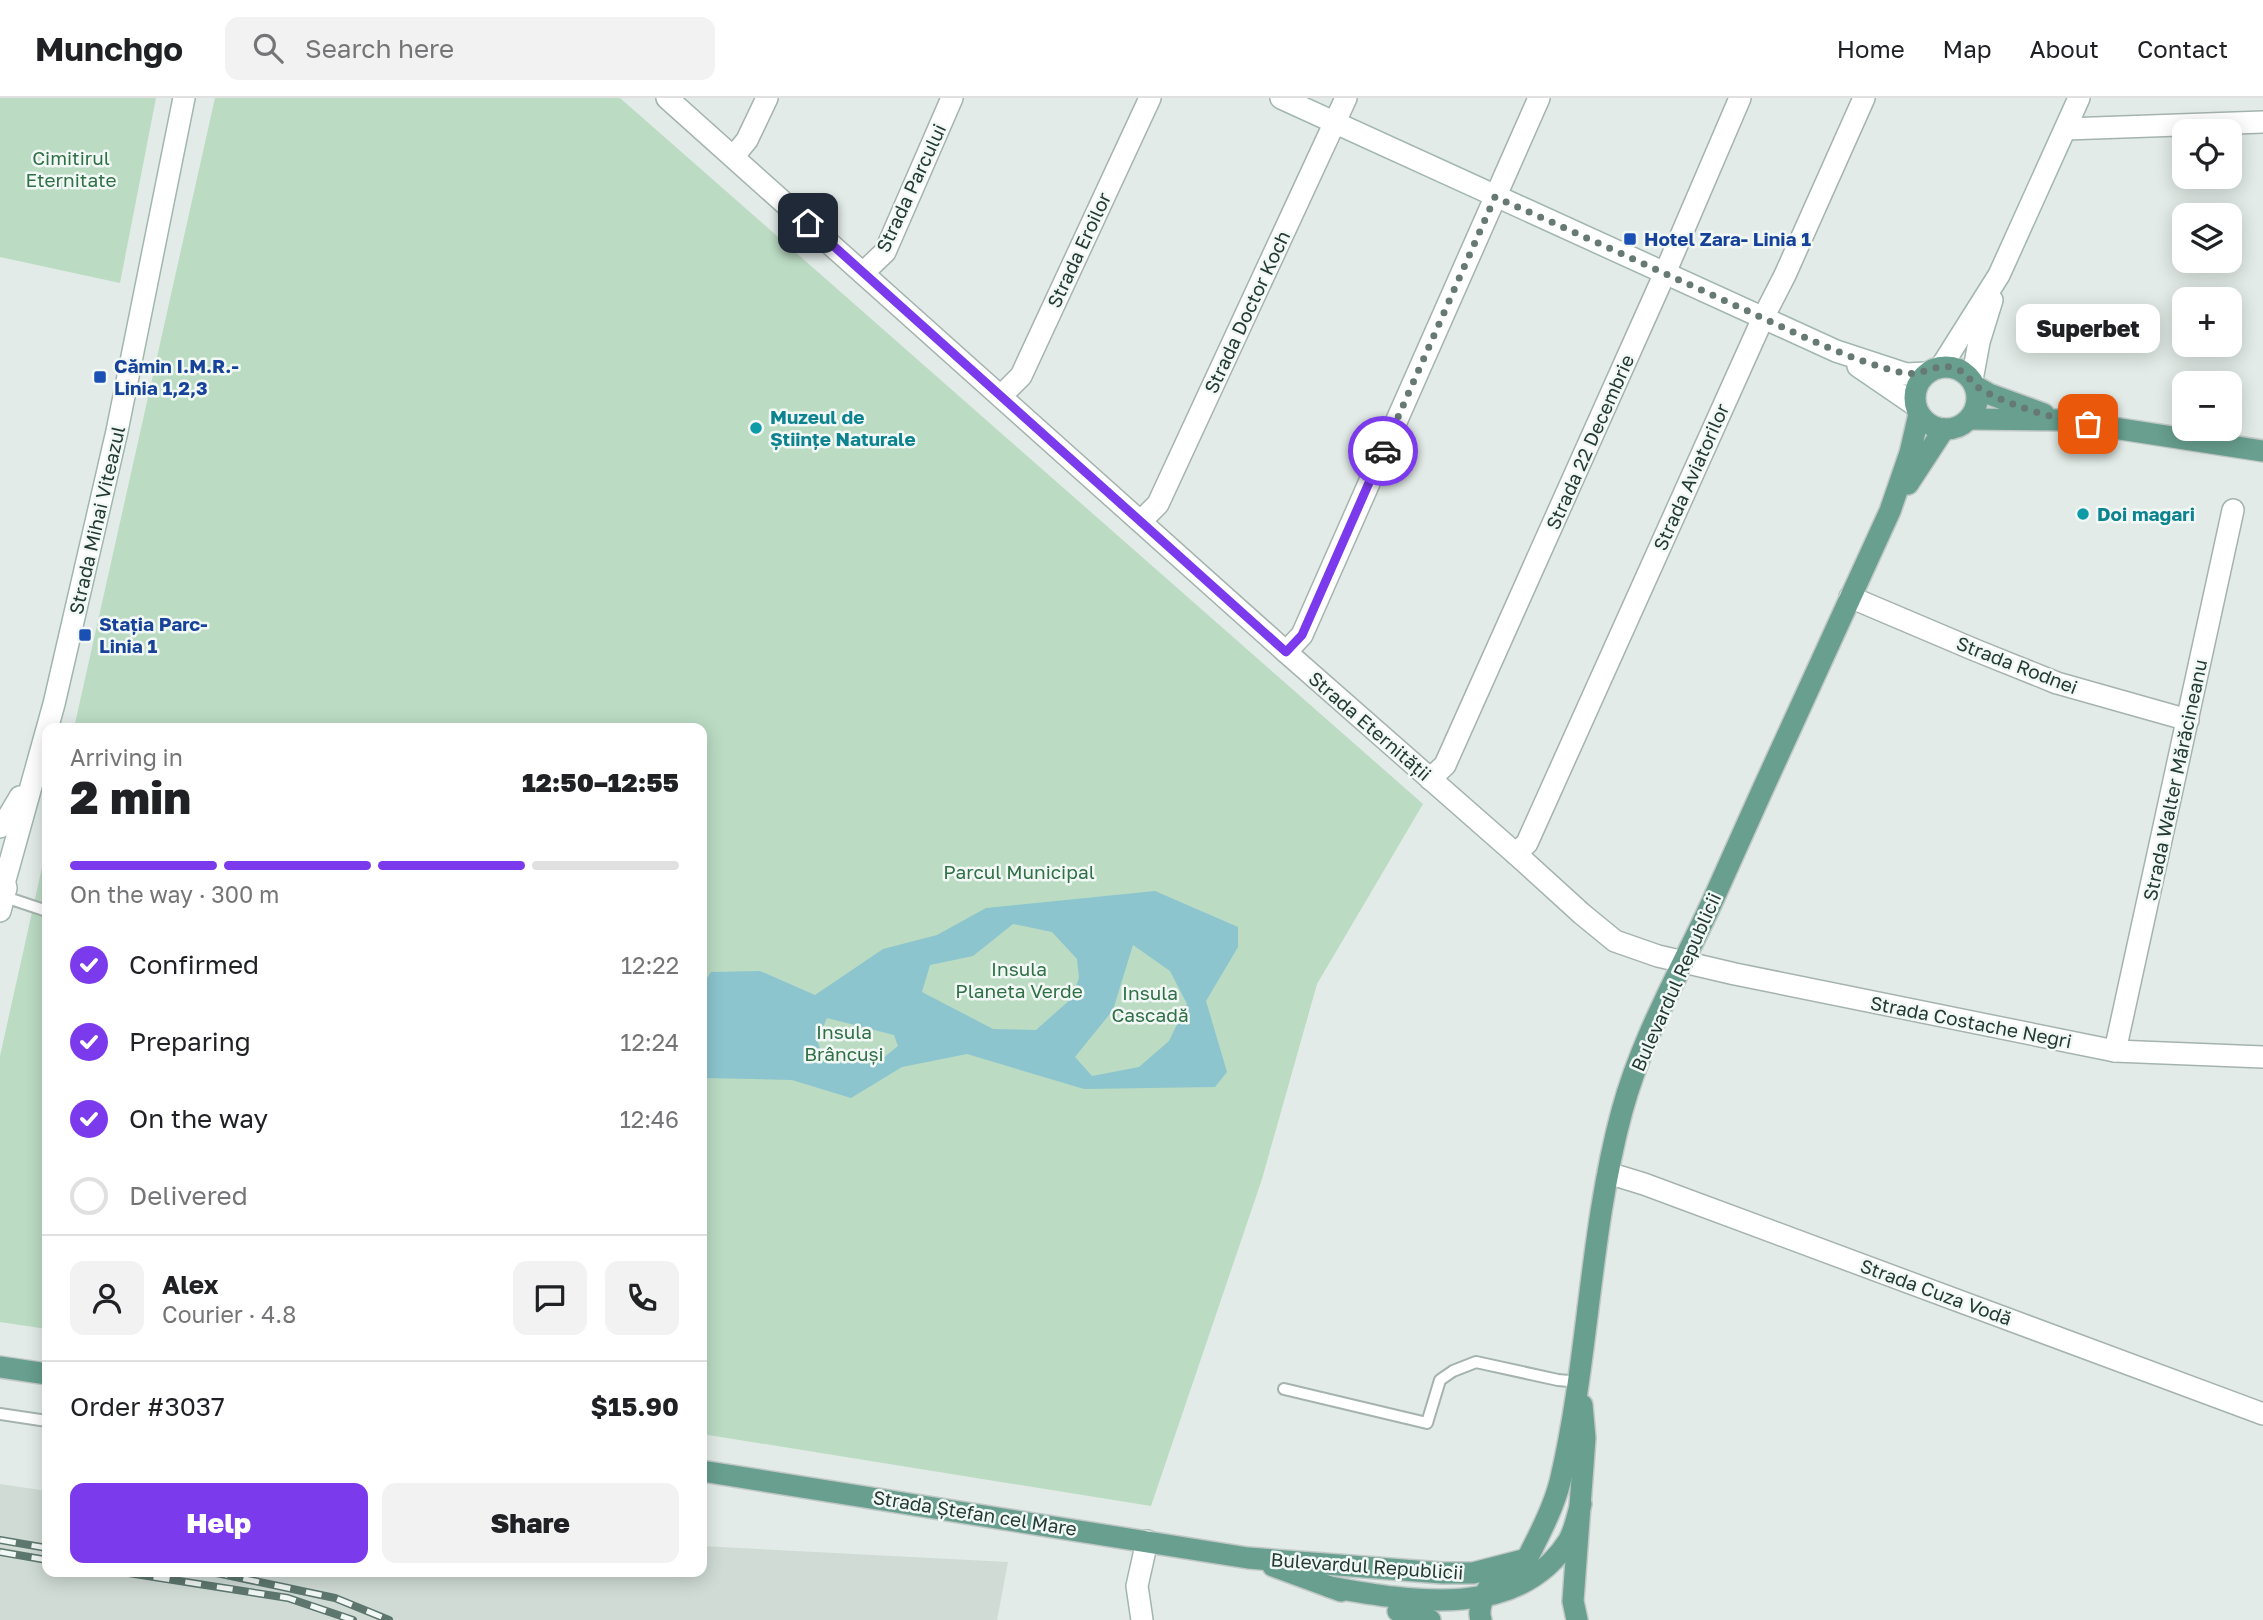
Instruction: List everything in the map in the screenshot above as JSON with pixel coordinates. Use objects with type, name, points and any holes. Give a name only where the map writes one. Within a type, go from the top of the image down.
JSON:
[{"type":"main road","points":[[2062,420],[1989,394],[1958,369],[1934,370],[1916,387],[1917,410],[1930,425],[1944,429],[1954,428],[1969,419],[2062,420],[2263,451]]},
{"type":"main road","points":[[1969,419],[1976,403],[1973,383]]},
{"type":"main road","name":"Bulevardul Republicii","points":[[1248,1558],[1442,1573],[1473,1573],[1527,1559],[1560,1484],[1580,1382],[1598,1223],[1622,1110],[1647,1037],[1889,512],[1910,453],[1917,410]]},
{"type":"main road","name":"Bulevardul Republicii","points":[[1889,512],[1944,429]]},
{"type":"main road","points":[[0,1367],[42,1373]]},
{"type":"main road","points":[[1569,1614],[1585,1438],[1580,1382]]},
{"type":"main road","name":"Strada Ștefan cel Mare","points":[[707,1472],[1248,1558]]},
{"type":"main road","name":"Bulevardul Republicii","points":[[1330,1587],[1427,1604],[1469,1605],[1481,1611],[1538,1578],[1548,1568],[1570,1538],[1581,1504]]},
{"type":"main road","points":[[1248,1558],[1330,1587]]},
{"type":"main road","points":[[1481,1611],[1490,1585],[1510,1576],[1527,1559],[1548,1568],[1563,1582],[1569,1614]]},
{"type":"main road","name":"Bulevardul Republicii","points":[[1330,1587],[1367,1602],[1430,1620]]},
{"type":"street","name":"Strada Mihai Viteazul","points":[[48,723],[117,430],[184,98]]},
{"type":"street","name":"Strada Eternității","points":[[667,98],[1582,914],[1615,941],[1682,962]]},
{"type":"street","points":[[734,156],[747,140],[767,98]]},
{"type":"street","name":"Strada Parcului","points":[[863,273],[885,252],[952,98]]},
{"type":"street","name":"Strada Eroilor","points":[[1001,396],[1021,376],[1150,98]]},
{"type":"street","points":[[1281,98],[1836,351],[1906,374],[1934,370],[1999,275]]},
{"type":"street","name":"Strada Doctor Koch","points":[[1141,521],[1158,504],[1346,98]]},
{"type":"street","points":[[1286,652],[1302,635],[1539,98]]},
{"type":"street","name":"Strada 22 Decembrie","points":[[1430,779],[1445,765],[1665,274],[1740,98]]},
{"type":"street","name":"Strada Aviatorilor","points":[[1516,854],[1527,842],[1864,98]]},
{"type":"street","points":[[1973,383],[1979,342],[1999,275],[2080,98]]},
{"type":"street","points":[[2066,129],[2263,122]]},
{"type":"street","points":[[1836,351],[1917,410]]},
{"type":"street","name":"Strada Walter Mărăcineanu","points":[[2115,1051],[2233,510]]},
{"type":"street","name":"Strada Rodnei","points":[[1850,597],[2057,682],[2188,720]]},
{"type":"street","name":"Strada Mihai Viteazul","points":[[3,889],[42,744]]},
{"type":"street","name":"Strada Mihai Viteazul","points":[[0,827],[33,774]]},
{"type":"street","name":"Strada Costache Negri","points":[[1682,962],[2115,1051],[2263,1058]]},
{"type":"street","name":"Strada Cuza Vodă","points":[[1608,1173],[1644,1184],[2263,1414]]},
{"type":"street","points":[[1142,1620],[1137,1586],[1147,1541]]},
{"type":"lane","points":[[3,889],[42,908]]},
{"type":"lane","points":[[1284,1389],[1427,1423],[1440,1380],[1453,1371],[1476,1362],[1558,1380],[1580,1382]]},
{"type":"lane","points":[[0,1414],[42,1420]]},
{"type":"shaded area","points":[[0,1484],[42,1490],[42,1577],[707,1577],[707,1546],[1008,1562],[997,1620],[0,1620]]},
{"type":"green space","name":"Cimitirul Eternitate","points":[[0,98],[156,98],[120,283],[0,257]]},
{"type":"green space","name":"Parcul Municipal","points":[[215,98],[620,98],[1423,804],[1317,984],[1262,1179],[1151,1506],[707,1435],[707,723],[75,723]]},
{"type":"green space","points":[[42,867],[42,1328],[0,1322],[0,1056]]},
{"type":"water","points":[[1155,891],[1238,927],[1238,947],[1206,1001],[1227,1072],[1215,1087],[1084,1089],[967,1054],[902,1067],[851,1098],[792,1080],[707,1078],[707,978],[711,972],[760,971],[815,995],[883,949],[937,935],[986,908]],"holes":[[[1013,924],[1052,932],[1077,959],[1079,978],[1071,999],[1036,1030],[993,1029],[922,992],[930,965],[973,956]],[[1133,945],[1170,971],[1187,1004],[1169,1041],[1139,1067],[1092,1076],[1075,1057],[1113,1010]],[[827,1018],[894,1035],[898,1046],[883,1058],[847,1063],[823,1057],[817,1040]]]},
{"type":"railway","points":[[0,1540],[42,1547]]},
{"type":"railway","points":[[0,1552],[42,1559]]},
{"type":"railway","points":[[154,1577],[288,1598],[353,1620]]},
{"type":"railway","points":[[236,1577],[335,1598],[389,1620]]},
{"type":"way so far","points":[[1383,451],[1495,197],[1836,351],[1906,374],[1926,373],[1941,366],[1950,366],[1966,373],[1975,386],[1989,394],[2062,420],[2088,424]]},
{"type":"place","name":"Hotel Zara- Linia 1","points":[[1630,239]]},
{"type":"place","name":"Cămin I.M.R.- Linia 1,2,3","points":[[100,377]]},
{"type":"place","name":"Superbet","points":[[2088,424]]},
{"type":"place","name":"Muzeul de Științe Naturale","points":[[756,428]]},
{"type":"place","name":"Doi magari","points":[[2083,514]]},
{"type":"place","name":"Stația Parc- Linia 1","points":[[85,635]]},
{"type":"route","points":[[808,223],[1286,652],[1302,635],[1383,451]]},
{"type":"park label","name":"Insula Planeta Verde","points":[[1019,980]]},
{"type":"park label","name":"Insula Cascadă","points":[[1150,1004]]},
{"type":"park label","name":"Insula Brâncuși","points":[[844,1043]]}]
